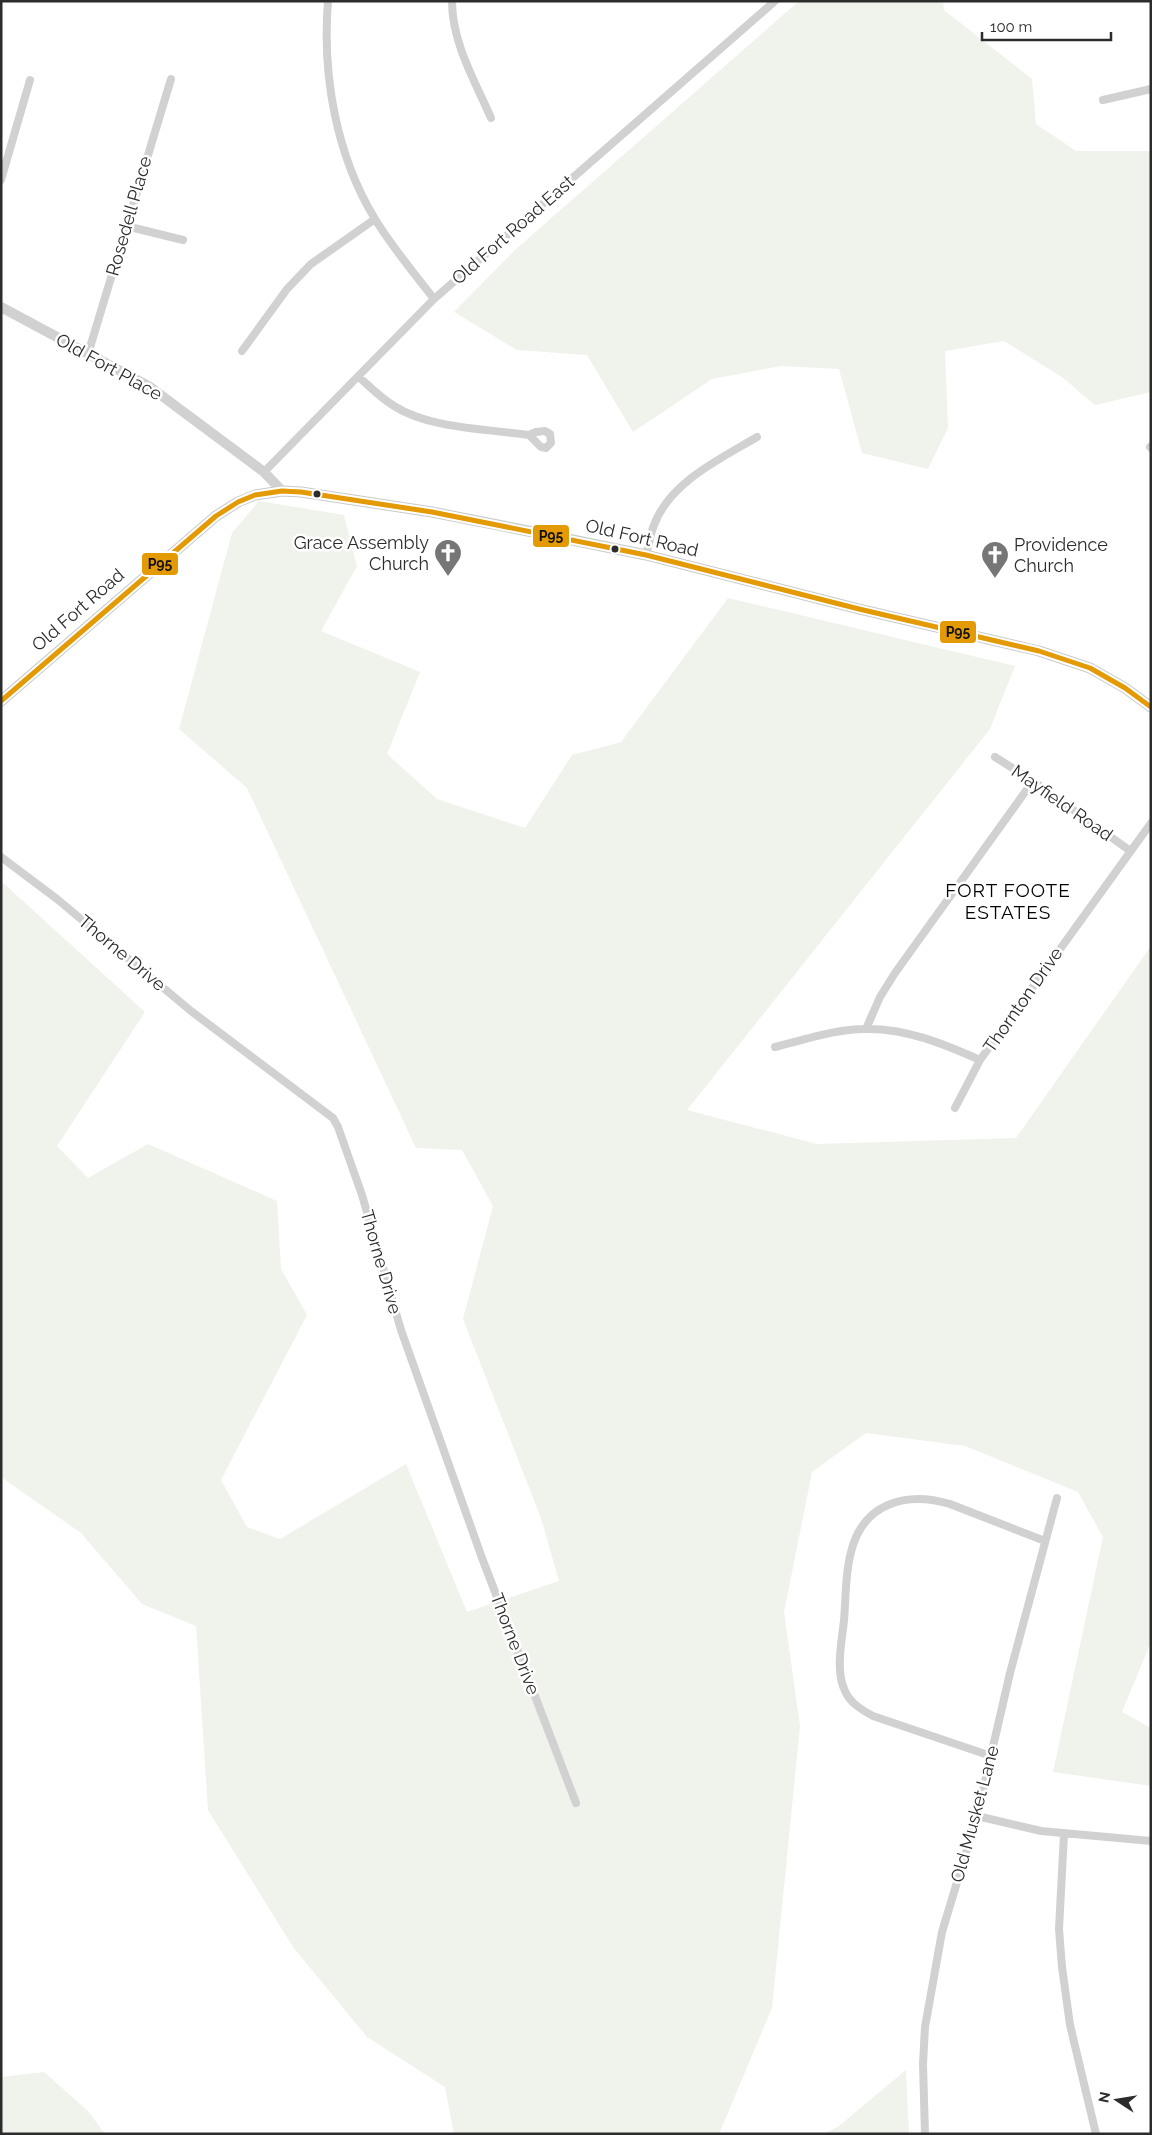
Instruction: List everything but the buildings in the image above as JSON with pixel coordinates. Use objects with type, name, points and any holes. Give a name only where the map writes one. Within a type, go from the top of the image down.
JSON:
[{"type":"main road","name":"Old Fort Road","points":[[1,701],[216,516],[247,498],[282,491],[318,494],[432,512],[646,555],[859,609],[1056,655],[1077,662],[1109,678],[1151,707]]},
{"type":"street","points":[[328,1],[329,64],[337,125],[350,168],[375,219],[434,299]]},
{"type":"street","points":[[452,1],[452,15],[462,52],[492,118]]},
{"type":"street","name":"Old Fort Road East","points":[[264,472],[434,299],[775,1]]},
{"type":"street","name":"Rosedell Place","points":[[88,354],[171,79]]},
{"type":"street","points":[[1,180],[30,80]]},
{"type":"street","points":[[1103,100],[1151,89]]},
{"type":"street","points":[[242,351],[287,289],[311,264],[375,219]]},
{"type":"street","points":[[126,226],[183,240]]},
{"type":"street","name":"Old Fort Place","points":[[1,307],[150,387],[264,472],[282,491]]},
{"type":"street","points":[[359,377],[395,407],[416,417],[529,436]]},
{"type":"street","points":[[646,555],[654,524],[665,505],[676,492],[696,475],[756,437]]},
{"type":"street","name":"Mayfield Road","points":[[995,757],[1033,781],[1130,850]]},
{"type":"street","points":[[866,1028],[880,998],[896,973],[1033,781]]},
{"type":"street","name":"Thornton Drive","points":[[955,1108],[980,1060],[1151,823]]},
{"type":"street","name":"Thorne Drive","points":[[1,857],[57,899],[191,1011],[333,1118],[338,1127],[362,1195],[401,1330],[482,1558],[576,1803]]},
{"type":"street","points":[[775,1047],[838,1032],[866,1028],[910,1034],[932,1040],[980,1060]]},
{"type":"street","name":"Old Musket Lane","points":[[925,2134],[923,2064],[926,2017],[942,1932],[976,1816],[1057,1498]]},
{"type":"street","points":[[991,1756],[873,1716],[861,1710],[844,1691],[840,1677],[841,1656],[851,1551],[860,1530],[871,1515],[889,1504],[913,1499],[936,1500],[950,1504],[1045,1541]]},
{"type":"street","points":[[976,1816],[1041,1831],[1151,1841]]},
{"type":"street","points":[[1064,1834],[1059,1929],[1062,1967],[1070,2025],[1096,2134]]},
{"type":"shaded area","points":[[799,1],[943,1],[944,10],[1032,79],[1036,124],[1076,151],[1151,151],[1151,392],[1095,405],[1062,377],[1004,341],[945,351],[948,428],[928,469],[862,453],[839,369],[781,366],[712,379],[633,432],[587,355],[517,350],[454,312],[516,249]]},
{"type":"shaded area","points":[[259,501],[344,515],[357,566],[321,631],[420,672],[387,754],[437,799],[525,828],[572,755],[621,742],[728,598],[1015,666],[990,729],[687,1110],[817,1144],[1016,1138],[1151,946],[1151,1642],[1122,1712],[1151,1728],[1151,1786],[1053,1772],[1103,1537],[1078,1492],[965,1446],[866,1433],[812,1472],[784,1612],[800,1726],[772,2008],[719,2134],[454,2134],[445,2087],[367,2037],[293,1947],[208,1810],[196,1626],[142,1604],[81,1533],[1,1477],[1,881],[145,1012],[57,1146],[88,1178],[148,1144],[277,1201],[281,1269],[307,1315],[221,1480],[247,1527],[280,1539],[406,1464],[467,1612],[559,1581],[541,1518],[463,1319],[493,1206],[462,1150],[416,1148],[247,788],[179,729],[232,533]]},
{"type":"shaded area","points":[[906,2070],[909,2134],[824,2134],[839,2126]]},
{"type":"shaded area","points":[[44,2072],[88,2111],[105,2134],[1,2134],[1,2077]]},
{"type":"transit line","name":"P95","points":[[1,701],[216,516],[238,502],[255,495],[282,491],[301,492],[432,512],[646,555],[859,609],[1039,651],[1090,668],[1125,688],[1151,707]]},
{"type":"place","name":"Grace Assembly Church","points":[[448,577]]},
{"type":"place","name":"Providence Church","points":[[995,579]]},
{"type":"district","name":"FORT FOOTE ESTATES","points":[[1008,901]]}]
